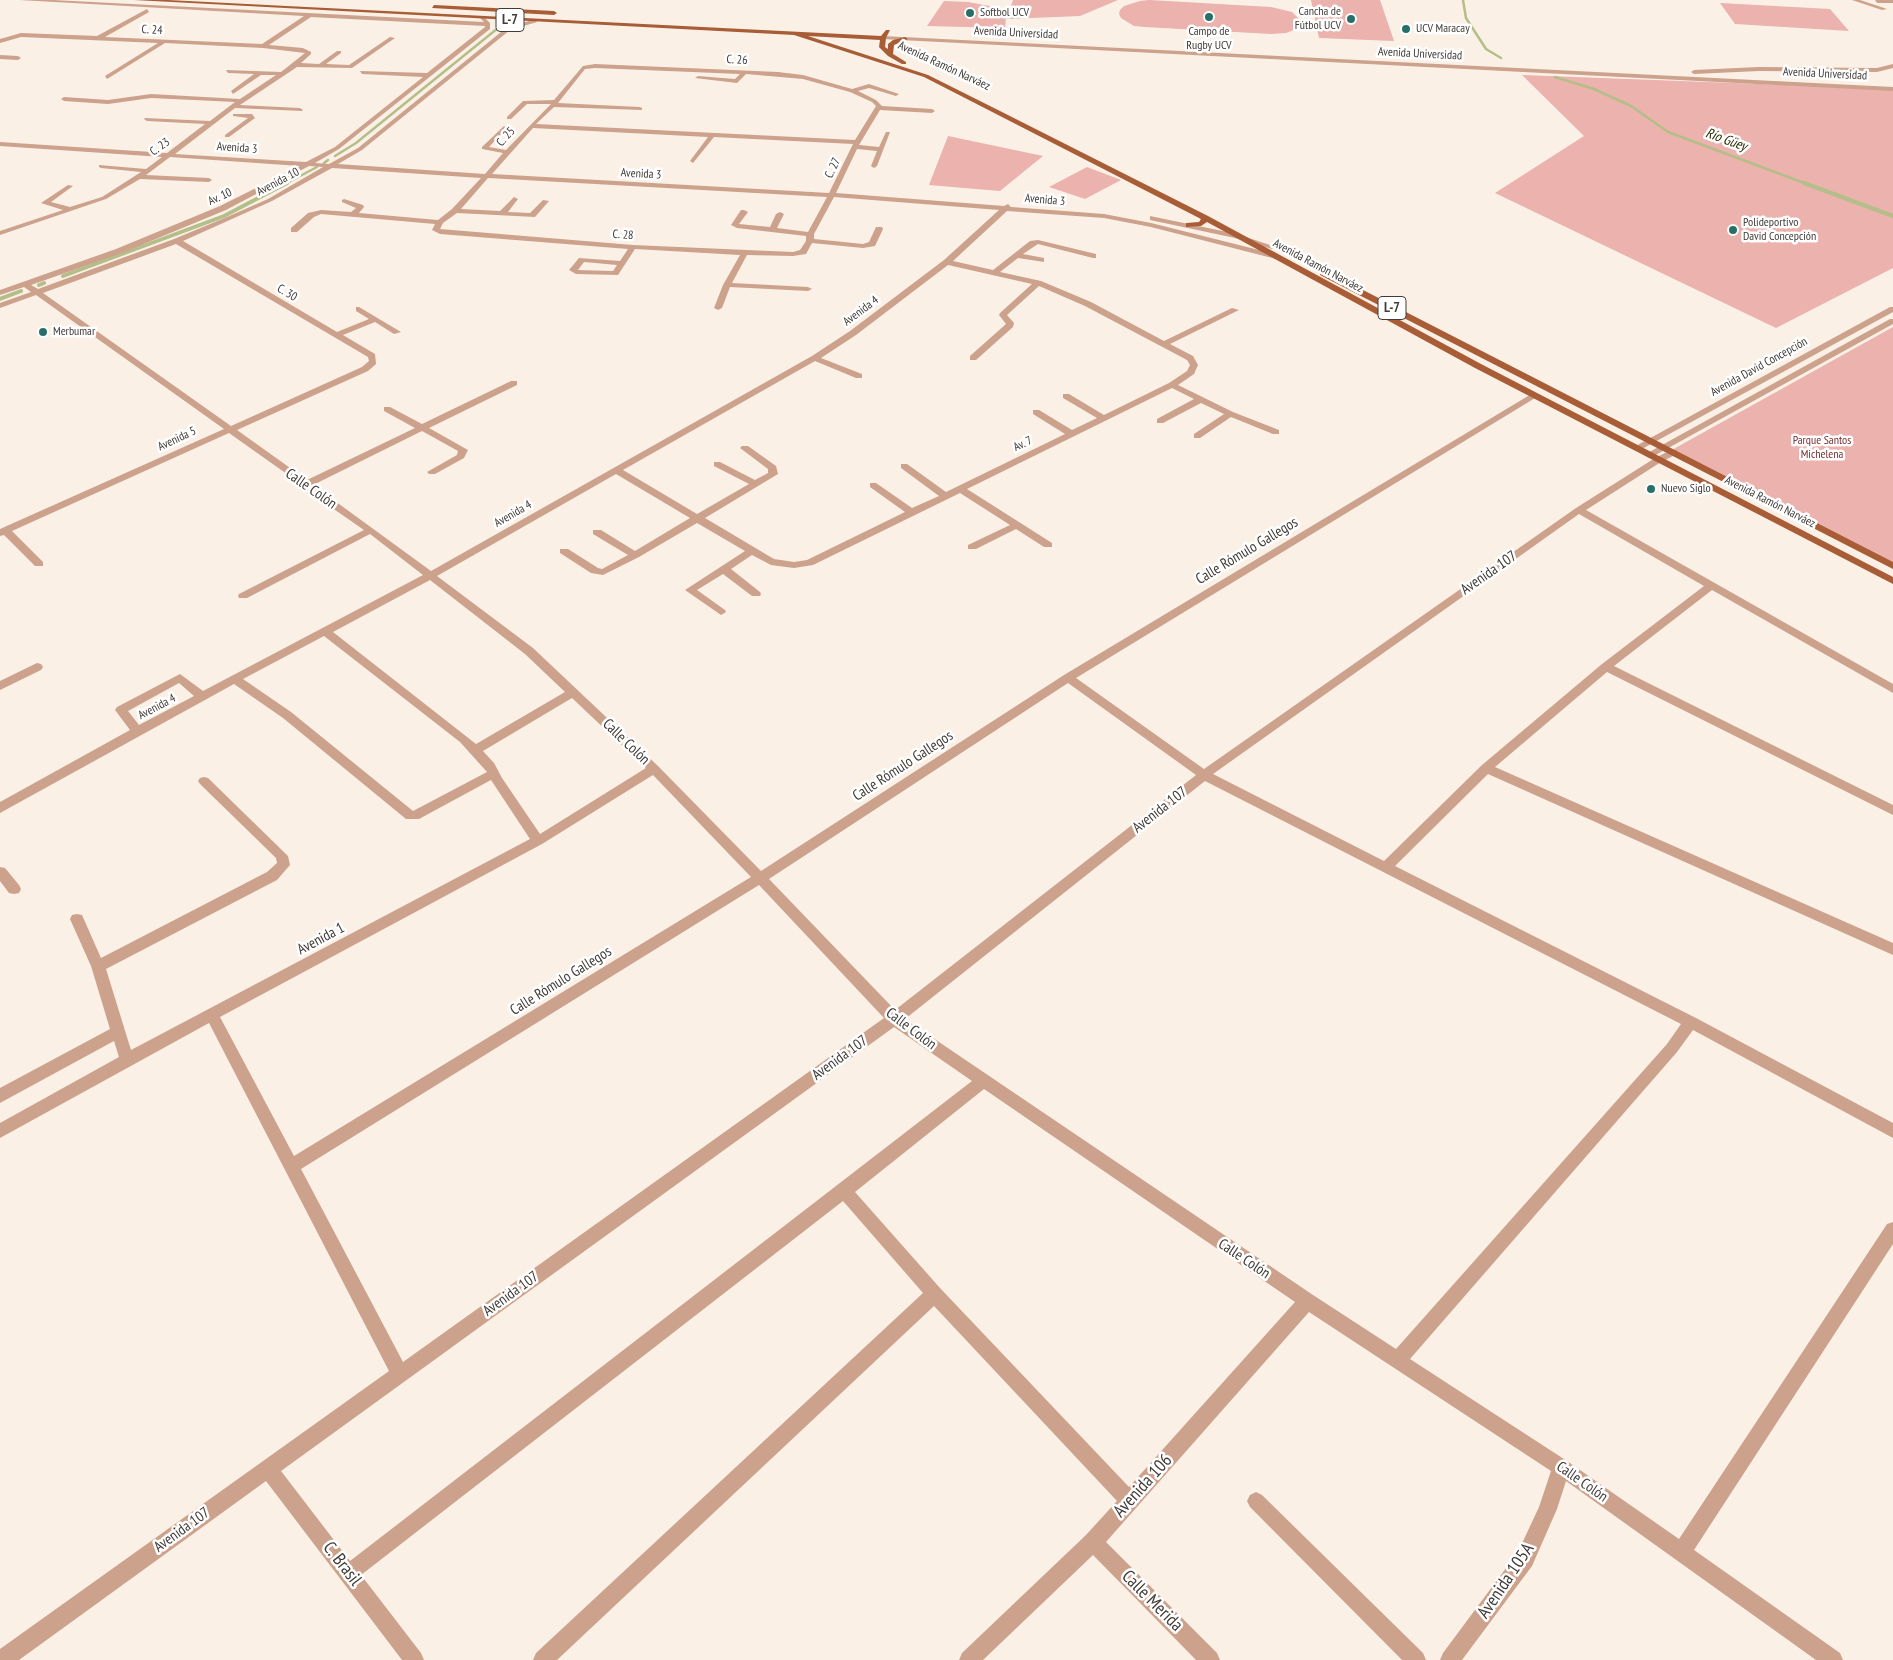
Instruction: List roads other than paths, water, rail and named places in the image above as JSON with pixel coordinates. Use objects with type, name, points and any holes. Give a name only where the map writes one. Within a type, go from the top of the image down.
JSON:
[{"type":"main road","name":"Avenida Universidad","points":[[137,0],[316,10],[486,23],[534,21],[883,38]]},
{"type":"main road","name":"L-7","points":[[429,7],[564,14]]},
{"type":"main road","points":[[858,48],[864,36],[872,30]]},
{"type":"main road","name":"Avenida Universidad","points":[[880,30],[888,31]]},
{"type":"main road","name":"Avenida Ramón Narváez","points":[[888,31],[883,38],[882,47],[899,61],[939,76],[985,98],[1272,248],[1652,440],[1661,453],[1893,581]]},
{"type":"main road","name":"Avenida Ramón Narváez","points":[[790,32],[858,48],[926,76],[1204,218],[1637,448],[1661,453],[1893,566]]},
{"type":"main road","points":[[890,55],[890,44],[905,39]]},
{"type":"main road","points":[[1189,225],[1201,224],[1204,222],[1204,218]]},
{"type":"street","points":[[22,0],[486,23],[502,27]]},
{"type":"street","points":[[1855,0],[1886,11],[1876,0]]},
{"type":"street","points":[[1876,0],[1893,1]]},
{"type":"street","points":[[97,39],[148,10]]},
{"type":"street","points":[[263,46],[316,10]]},
{"type":"street","name":"Avenida 10","points":[[0,306],[230,220],[345,159],[360,149],[502,27],[534,21]]},
{"type":"street","name":"Av. 10","points":[[0,293],[119,251],[224,208],[337,148],[428,75],[486,23]]},
{"type":"street","name":"Avenida Universidad","points":[[888,31],[1892,89]]},
{"type":"street","name":"C. 24","points":[[0,41],[21,35],[32,35],[263,46],[303,50]]},
{"type":"street","points":[[296,65],[354,66],[392,38]]},
{"type":"street","name":"Avenida Universidad","points":[[883,38],[1888,81]]},
{"type":"street","points":[[107,77],[163,42]]},
{"type":"street","name":"C. 23","points":[[0,233],[104,198],[139,177],[234,106],[296,65],[310,53],[303,50]]},
{"type":"street","points":[[320,66],[339,52]]},
{"type":"street","points":[[0,57],[18,58]]},
{"type":"street","points":[[706,70],[715,62]]},
{"type":"street","name":"C. 26","points":[[595,66],[745,72],[803,77],[852,91],[874,101],[879,108]]},
{"type":"street","name":"C. 25","points":[[438,226],[455,211],[531,126],[555,104],[583,68],[595,66]]},
{"type":"street","points":[[1694,72],[1759,69],[1835,72],[1877,70],[1893,66]]},
{"type":"street","points":[[228,71],[282,74]]},
{"type":"street","points":[[233,92],[260,72]]},
{"type":"street","points":[[362,72],[428,75]]},
{"type":"street","points":[[688,77],[737,81],[745,72]]},
{"type":"street","points":[[1852,87],[1888,81]]},
{"type":"street","points":[[852,91],[869,86],[896,94]]},
{"type":"street","points":[[64,99],[108,102],[151,96],[242,101]]},
{"type":"street","points":[[509,118],[525,102],[640,109]]},
{"type":"street","points":[[234,106],[300,110]]},
{"type":"street","points":[[879,108],[932,111]]},
{"type":"street","name":"C. 27","points":[[809,241],[868,121],[879,108]]},
{"type":"street","points":[[223,114],[252,116],[252,118],[227,136]]},
{"type":"street","points":[[147,119],[212,123]]},
{"type":"street","points":[[531,126],[714,134],[856,144],[880,149]]},
{"type":"street","points":[[504,128],[484,148],[508,152]]},
{"type":"street","points":[[874,166],[888,133]]},
{"type":"street","points":[[693,161],[714,134]]},
{"type":"street","name":"Avenida 3","points":[[0,137],[1009,205],[1104,216],[1151,225],[1276,257]]},
{"type":"street","name":"Avenida 3","points":[[0,144],[486,176],[833,192]]},
{"type":"street","points":[[101,166],[146,171]]},
{"type":"street","points":[[139,177],[209,180]]},
{"type":"street","points":[[70,186],[45,203],[71,210]]},
{"type":"street","points":[[502,214],[514,199]]},
{"type":"street","points":[[344,201],[360,207],[353,215]]},
{"type":"street","points":[[455,211],[532,215],[545,201]]},
{"type":"street","name":"Avenida 3","points":[[1009,205],[1088,206],[1189,225],[1237,236],[1272,248]]},
{"type":"street","name":"Avenida 4","points":[[0,808],[137,731],[429,576],[815,358],[854,333],[947,262],[1009,205]]},
{"type":"street","points":[[744,212],[735,225],[772,230],[809,241],[863,246],[872,244],[879,229]]},
{"type":"street","name":"C. 28","points":[[294,230],[316,213],[353,215],[438,226],[445,233],[633,246],[793,254],[803,252],[809,241]]},
{"type":"street","points":[[772,230],[780,214]]},
{"type":"street","name":"C. 30","points":[[177,241],[372,356],[373,362],[365,368]]},
{"type":"street","points":[[995,272],[1032,243],[1038,242],[1093,256]]},
{"type":"street","points":[[621,263],[582,260],[573,270],[576,272],[615,273],[633,246]]},
{"type":"street","points":[[718,308],[727,285],[745,252]]},
{"type":"street","points":[[1016,255],[1041,260]]},
{"type":"street","name":"Av. 7","points":[[616,470],[771,562],[794,565],[809,563],[1172,385],[1191,372],[1194,365],[1190,358],[1088,304],[1038,283],[947,262]]},
{"type":"street","points":[[48,276],[60,283]]},
{"type":"street","points":[[973,358],[1010,325],[1003,316],[1038,283]]},
{"type":"street","name":"Calle Colón","points":[[25,284],[305,485],[371,530],[529,651],[654,769],[894,1019],[1307,1302],[1561,1467],[1833,1660]]},
{"type":"street","points":[[727,285],[808,289]]},
{"type":"street","name":"Avenida David Concepción","points":[[1637,448],[1893,308]]},
{"type":"street","points":[[359,310],[397,332]]},
{"type":"street","points":[[1164,344],[1236,310]]},
{"type":"street","points":[[337,335],[375,320]]},
{"type":"street","name":"Avenida David Concepción","points":[[1661,453],[1740,405],[1893,321]]},
{"type":"street","points":[[1828,344],[1840,349]]},
{"type":"street","points":[[815,358],[859,376]]},
{"type":"street","name":"Avenida 5","points":[[3,532],[365,368]]},
{"type":"street","points":[[305,485],[514,383]]},
{"type":"street","points":[[1172,385],[1230,414],[1276,432]]},
{"type":"street","name":"Calle Rómulo Gallegos","points":[[290,1167],[760,878],[1068,678],[1536,395]]},
{"type":"street","points":[[1066,396],[1104,419]]},
{"type":"street","points":[[1727,399],[1740,405]]},
{"type":"street","points":[[1160,421],[1201,400]]},
{"type":"street","points":[[387,409],[463,450],[461,456],[432,472]]},
{"type":"street","points":[[1036,412],[1072,434]]},
{"type":"street","points":[[1197,436],[1230,414]]},
{"type":"street","points":[[564,551],[595,571],[603,572],[635,555],[773,474],[774,468],[745,448]]},
{"type":"street","name":"Avenida 107","points":[[2,1660],[894,1019],[1204,775],[1661,453]]},
{"type":"street","points":[[717,464],[755,484]]},
{"type":"street","points":[[904,466],[944,496]]},
{"type":"street","points":[[873,485],[911,512]]},
{"type":"street","points":[[959,488],[1048,545]]},
{"type":"street","points":[[1579,510],[1893,689]]},
{"type":"street","points":[[972,547],[1017,525]]},
{"type":"street","points":[[243,596],[371,530]]},
{"type":"street","points":[[3,532],[39,564]]},
{"type":"street","points":[[597,532],[635,555]]},
{"type":"street","points":[[721,612],[690,590],[752,551]]},
{"type":"street","points":[[724,568],[756,594]]},
{"type":"street","points":[[1386,867],[1486,768],[1606,667],[1710,586]]},
{"type":"street","points":[[325,631],[464,739],[490,766],[538,841]]},
{"type":"street","points":[[0,686],[37,667]]},
{"type":"street","points":[[1606,667],[1893,810]]},
{"type":"street","points":[[137,731],[122,710],[180,678],[202,697]]},
{"type":"street","points":[[1068,678],[1204,775],[1691,1022],[1893,1131]]},
{"type":"street","points":[[236,680],[287,716],[410,816],[415,816],[494,774]]},
{"type":"street","points":[[475,750],[573,692]]},
{"type":"street","points":[[1486,768],[1893,949]]},
{"type":"street","name":"Avenida 1","points":[[0,1131],[127,1060],[538,841],[654,769]]},
{"type":"street","points":[[98,966],[272,876],[284,865],[282,856],[204,781]]},
{"type":"street","points":[[0,872],[14,889]]},
{"type":"street","points":[[77,919],[98,966],[127,1060]]},
{"type":"street","points":[[212,1016],[400,1374]]},
{"type":"street","points":[[1397,1361],[1672,1048],[1691,1022]]},
{"type":"street","points":[[0,1096],[117,1032]]},
{"type":"street","points":[[349,1573],[844,1191],[983,1081]]},
{"type":"street","points":[[844,1191],[934,1294],[1130,1501]]},
{"type":"street","points":[[1681,1552],[1893,1230]]},
{"type":"street","points":[[542,1660],[934,1294]]},
{"type":"street","name":"Avenida 106","points":[[969,1660],[1094,1542],[1307,1302]]},
{"type":"street","name":"Avenida 105A","points":[[1450,1660],[1525,1559],[1548,1509],[1561,1467]]},
{"type":"street","name":"C. Brasil","points":[[268,1469],[414,1660]]},
{"type":"street","points":[[1256,1501],[1416,1660]]},
{"type":"street","name":"Calle Merida","points":[[1094,1542],[1210,1660]]},
{"type":"waterway","name":"Río Güey","points":[[1463,0],[1466,18],[1486,49],[1501,58]]},
{"type":"waterway","points":[[335,156],[356,143],[498,28]]},
{"type":"waterway","name":"Río Güey","points":[[1555,77],[1594,89],[1631,106],[1668,132],[1807,184]]},
{"type":"waterway","points":[[324,163],[328,160]]},
{"type":"waterway","points":[[285,184],[317,167]]},
{"type":"waterway","points":[[63,276],[224,216],[287,183]]},
{"type":"waterway","name":"Río Güey","points":[[1804,183],[1893,216]]},
{"type":"waterway","points":[[39,285],[44,283]]},
{"type":"waterway","points":[[0,299],[21,291]]},
{"type":"place","name":"Softbol UCV","points":[[970,13]]},
{"type":"place","name":"Campo de Rugby UCV","points":[[1209,17]]},
{"type":"place","name":"Cancha de Fútbol UCV","points":[[1351,19]]},
{"type":"place","name":"UCV Maracay","points":[[1406,29]]},
{"type":"place","name":"Polideportivo David Concepción","points":[[1733,230]]},
{"type":"place","name":"Merbumar","points":[[43,332]]},
{"type":"place","name":"Nuevo Siglo","points":[[1651,489]]},
{"type":"park label","name":"Parque Santos Michelena","points":[[1822,448]]}]
